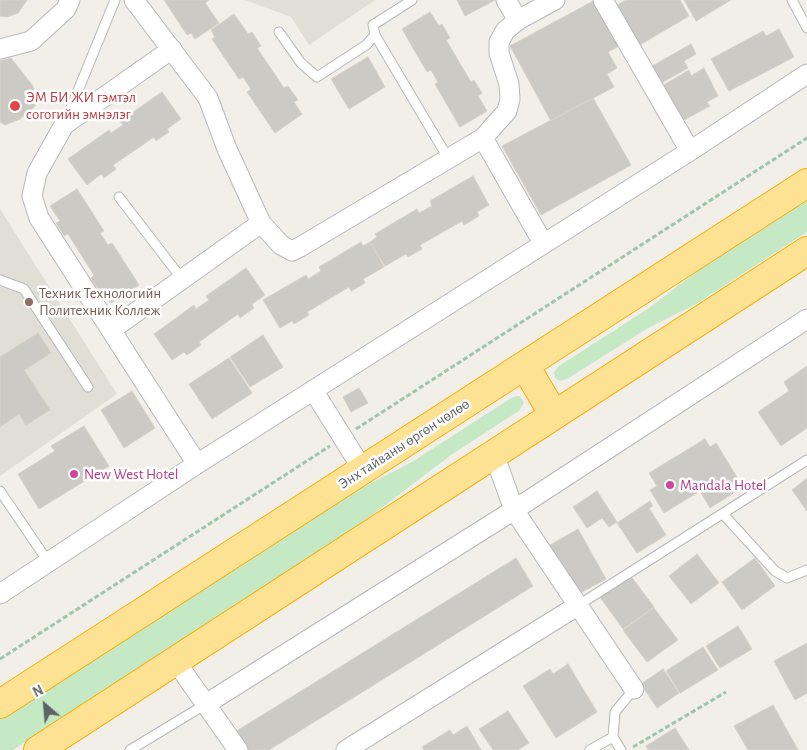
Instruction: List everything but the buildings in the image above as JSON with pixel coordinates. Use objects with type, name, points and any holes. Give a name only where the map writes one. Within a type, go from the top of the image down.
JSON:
[{"type":"highway","name":"Энх тайваны өргөн чөлөө","points":[[0,704],[807,183]]},
{"type":"highway","points":[[38,750],[807,251]]},
{"type":"highway","points":[[525,366],[554,415]]},
{"type":"street","points":[[0,49],[31,42],[66,9],[70,0]]},
{"type":"street","points":[[134,0],[208,98],[227,149],[261,223],[281,245],[292,251],[484,138],[507,111],[510,99],[509,84],[499,53],[500,42],[505,31],[518,20],[555,0]]},
{"type":"street","points":[[506,0],[518,20]]},
{"type":"street","points":[[603,0],[690,151]]},
{"type":"street","points":[[172,49],[64,125],[37,172],[32,196],[39,218],[197,464]]},
{"type":"street","points":[[0,594],[197,464],[690,151],[807,74]]},
{"type":"street","points":[[484,138],[543,243]]},
{"type":"street","points":[[111,330],[261,223]]},
{"type":"street","points":[[206,704],[514,510],[807,319]]},
{"type":"street","points":[[313,390],[363,470]]},
{"type":"street","points":[[494,454],[514,510],[634,689]]},
{"type":"street","points":[[346,750],[578,606]]},
{"type":"street","points":[[176,662],[238,750]]},
{"type":"lane","points":[[64,125],[115,0]]},
{"type":"lane","points":[[412,0],[373,25],[375,35],[448,158]]},
{"type":"lane","points":[[792,0],[807,28]]},
{"type":"lane","points":[[278,32],[301,63],[317,77],[366,45],[375,35]]},
{"type":"lane","points":[[119,197],[182,279]]},
{"type":"lane","points":[[0,280],[24,289],[88,387]]},
{"type":"lane","points":[[578,606],[807,460]]},
{"type":"lane","points":[[0,491],[49,563]]},
{"type":"lane","points":[[723,514],[775,571],[787,578],[807,570]]},
{"type":"lane","points":[[621,750],[613,737],[615,712],[634,689]]},
{"type":"lane","points":[[130,750],[206,704]]},
{"type":"lane","points":[[590,750],[613,737]]},
{"type":"path","points":[[0,659],[807,138]]},
{"type":"path","points":[[628,750],[726,692]]},
{"type":"shaded area","points":[[245,0],[375,0],[309,45],[291,17]]},
{"type":"shaded area","name":"Техник Технологийн Политехник Коллеж","points":[[0,209],[117,394],[0,476]]},
{"type":"green space","points":[[807,198],[807,232],[696,304],[648,328],[567,379],[560,381],[555,378],[554,372],[559,366],[649,308],[717,256]]},
{"type":"green space","points":[[519,396],[524,402],[520,410],[451,455],[367,519],[13,750],[0,750],[0,719],[350,494],[412,462],[513,397]]},
{"type":"place","name":"ЭМ БИ ЖИ гэмтэл согогийн эмнэлэг","points":[[15,106]]},
{"type":"place","name":"Техник Технологийн Политехник Коллеж","points":[[29,302]]},
{"type":"place","name":"New West Hotel","points":[[74,474]]},
{"type":"place","name":"Mandala Hotel","points":[[670,485]]}]
